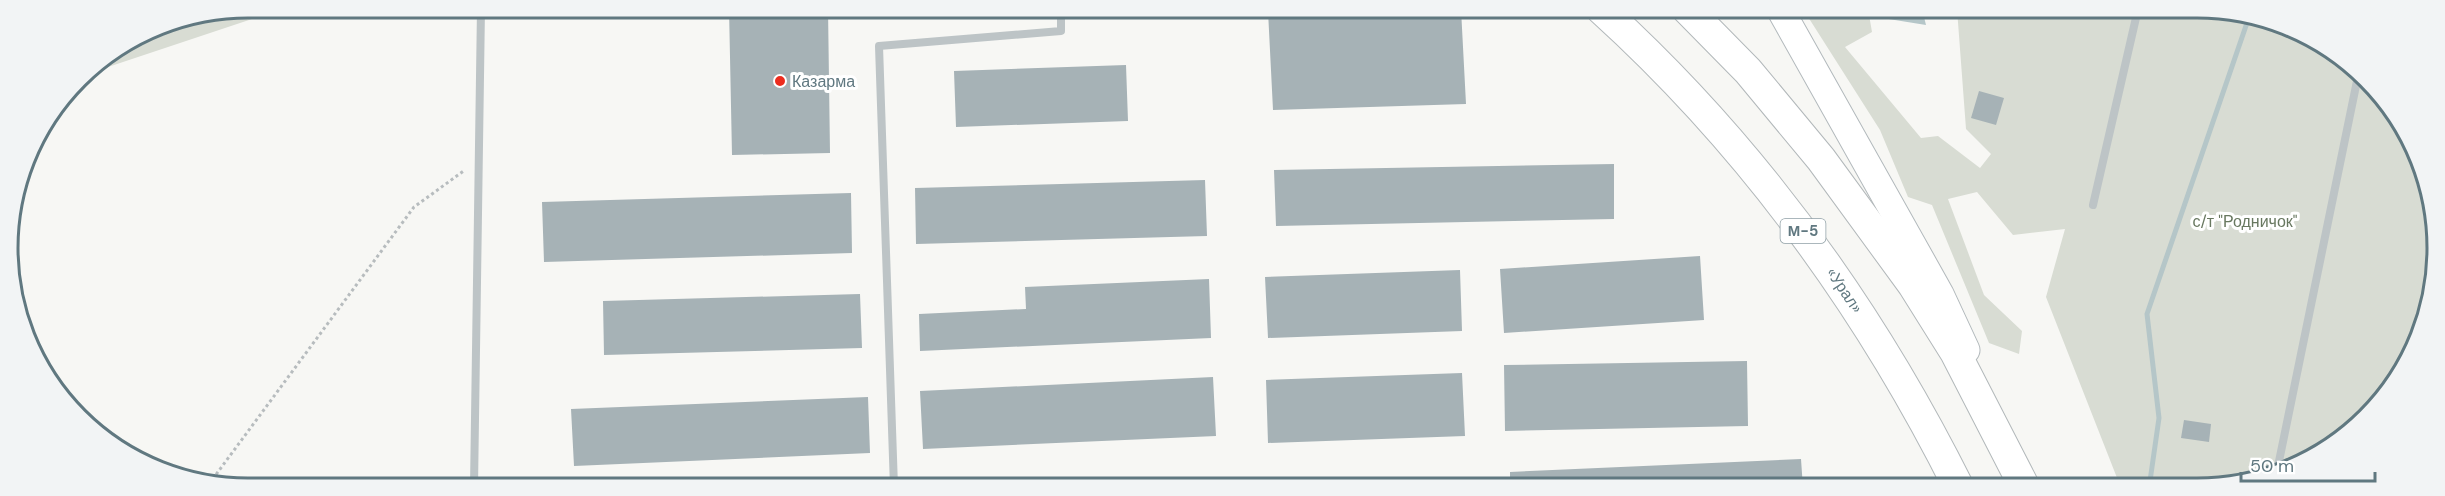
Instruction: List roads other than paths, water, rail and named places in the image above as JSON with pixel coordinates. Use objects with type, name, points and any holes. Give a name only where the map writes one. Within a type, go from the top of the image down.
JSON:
[{"type":"highway","name":"«Урал»","points":[[1611,18],[1638,42],[1703,110],[1757,172],[1817,249],[1894,367],[1954,478]]},
{"type":"highway","points":[[1696,18],[1748,71],[1821,159],[1913,285],[1955,352],[2020,478]]},
{"type":"main road","points":[[1785,18],[1940,294],[1979,378],[2008,454]]},
{"type":"lane","points":[[474,478],[481,18]]},
{"type":"lane","points":[[894,478],[879,46],[1061,31],[1061,18]]},
{"type":"lane","points":[[2093,206],[2136,18]]},
{"type":"lane","points":[[2279,463],[2357,82]]},
{"type":"waterway","points":[[2150,478],[2159,418],[2147,314],[2247,23]]},
{"type":"place","name":"Казарма","points":[[780,81]]},
{"type":"park label","name":"с/т \"Родничок\"","points":[[2245,221]]}]
